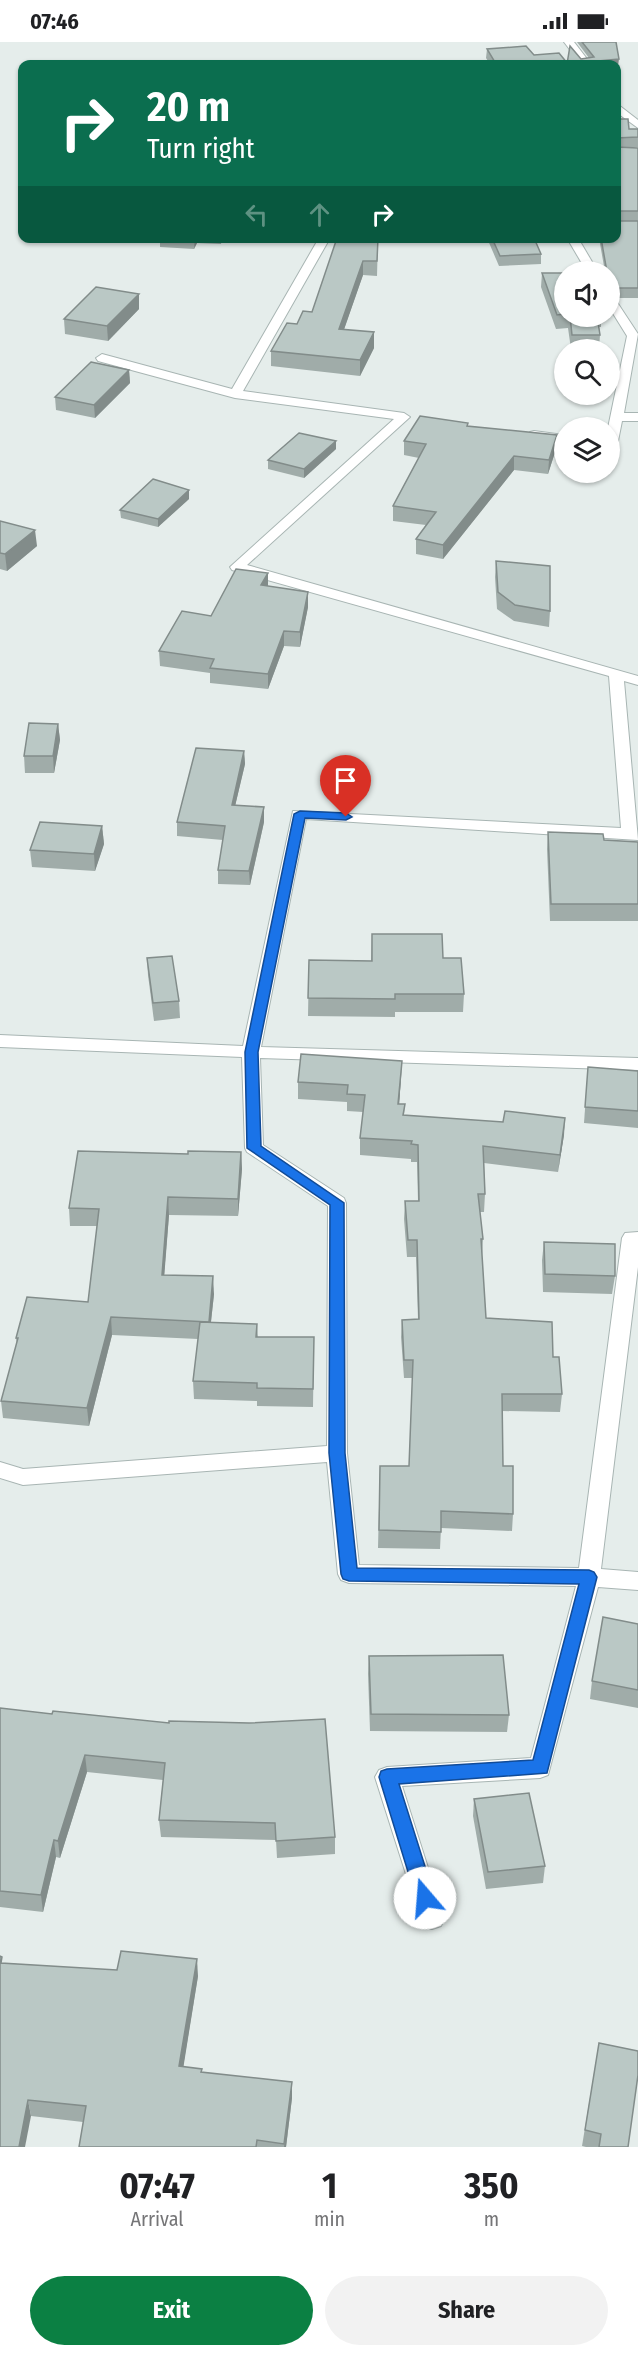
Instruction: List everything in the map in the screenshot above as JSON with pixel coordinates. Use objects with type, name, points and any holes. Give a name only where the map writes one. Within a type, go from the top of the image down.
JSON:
[{"type":"street","points":[[569,42],[583,60]]},
{"type":"street","points":[[621,107],[638,107]]},
{"type":"street","points":[[621,110],[638,125]]},
{"type":"street","points":[[235,394],[322,243]]},
{"type":"street","points":[[575,243],[586,261]]},
{"type":"street","points":[[617,417],[633,336],[620,315]]},
{"type":"street","points":[[102,358],[235,394],[410,418],[237,567],[638,681]]},
{"type":"street","points":[[620,417],[638,417]]},
{"type":"street","points":[[518,433],[554,438]]},
{"type":"street","points":[[616,673],[633,834],[300,814],[251,1052],[254,1148],[337,1203],[337,1453],[349,1574],[589,1577],[638,1581]]},
{"type":"street","points":[[0,1041],[251,1052],[638,1064]]},
{"type":"street","points":[[432,1918],[387,1777],[540,1768],[589,1577],[632,1238],[638,1239]]},
{"type":"street","points":[[0,1470],[22,1477],[337,1453]]},
{"type":"building","points":[[582,42],[616,42],[619,59],[568,60],[570,46],[581,59],[594,57]]},
{"type":"building","points":[[526,46],[534,55],[559,53],[565,60],[494,60],[487,49]]},
{"type":"building","points":[[621,119],[628,119],[629,129],[638,129],[638,137],[621,138]]},
{"type":"building","points":[[621,147],[638,148],[638,211],[621,211]]},
{"type":"building","points":[[621,221],[638,221],[638,288],[620,288],[620,261],[605,261],[602,243],[621,243]]},
{"type":"building","points":[[335,243],[378,243],[377,261],[363,261],[339,329],[374,332],[360,360],[271,351],[287,323],[297,324],[303,311],[312,312]]},
{"type":"building","points":[[494,243],[536,243],[541,254],[500,256]]},
{"type":"building","points":[[542,273],[554,273],[554,307]]},
{"type":"building","points":[[96,287],[139,294],[107,326],[64,319]]},
{"type":"building","points":[[571,327],[599,327],[600,335],[572,335]]},
{"type":"building","points":[[91,362],[129,370],[94,405],[55,397]]},
{"type":"building","points":[[420,416],[468,423],[467,426],[554,435],[554,444],[549,460],[514,456],[443,545],[416,539],[436,512],[393,506],[426,444],[404,441]]},
{"type":"building","points":[[299,433],[336,441],[304,469],[268,460]]},
{"type":"building","points":[[153,479],[189,490],[158,519],[120,510]]},
{"type":"building","points":[[0,521],[35,530],[5,554],[0,553]]},
{"type":"building","points":[[496,561],[550,566],[550,611],[515,605],[498,592]]},
{"type":"building","points":[[236,569],[268,573],[261,585],[308,592],[300,632],[284,631],[268,674],[210,668],[214,659],[159,651],[182,611],[211,616]]},
{"type":"building","points":[[29,723],[58,724],[53,756],[24,756]]},
{"type":"building","points":[[196,748],[244,751],[232,805],[264,807],[249,871],[218,870],[225,826],[177,822]]},
{"type":"building","points":[[40,822],[102,826],[94,854],[30,850]]},
{"type":"building","points":[[548,832],[603,834],[604,840],[638,842],[638,904],[551,904]]},
{"type":"building","points":[[372,934],[442,934],[443,958],[461,958],[464,994],[395,994],[395,999],[308,998],[309,960],[372,961]]},
{"type":"building","points":[[172,956],[179,1001],[153,1003],[147,958]]},
{"type":"building","points":[[301,1054],[402,1061],[398,1104],[405,1104],[403,1115],[503,1122],[505,1111],[565,1118],[560,1155],[483,1146],[485,1194],[478,1194],[483,1239],[481,1239],[486,1318],[552,1322],[553,1357],[559,1357],[562,1394],[502,1394],[503,1466],[513,1466],[513,1514],[441,1511],[441,1532],[379,1530],[380,1466],[409,1466],[413,1360],[404,1360],[402,1320],[419,1319],[417,1240],[408,1240],[405,1201],[419,1201],[418,1145],[411,1144],[412,1141],[360,1138],[365,1095],[347,1094],[348,1085],[298,1082]]},
{"type":"building","points":[[588,1067],[638,1071],[638,1111],[585,1107]]},
{"type":"building","points":[[78,1151],[188,1154],[188,1151],[241,1152],[238,1199],[168,1197],[162,1275],[213,1276],[209,1322],[111,1317],[87,1408],[1,1401],[27,1297],[88,1302],[99,1209],[69,1208]]},
{"type":"building","points":[[544,1242],[615,1244],[615,1276],[545,1274]]},
{"type":"building","points":[[200,1322],[257,1324],[256,1337],[314,1337],[313,1389],[257,1388],[257,1383],[193,1381]]},
{"type":"building","points":[[603,1617],[638,1624],[638,1690],[592,1681]]},
{"type":"building","points":[[503,1655],[509,1715],[371,1714],[369,1656]]},
{"type":"building","points":[[0,1708],[169,1723],[169,1721],[249,1723],[325,1719],[335,1837],[276,1841],[275,1823],[159,1820],[165,1763],[85,1755],[58,1841],[54,1840],[41,1895],[0,1891]]},
{"type":"building","points":[[529,1793],[545,1866],[488,1872],[474,1799]]},
{"type":"building","points":[[121,1951],[197,1959],[179,2066],[202,2069],[201,2072],[292,2082],[284,2144],[257,2140],[256,2147],[79,2147],[86,2106],[28,2100],[19,2147],[0,2147],[0,1956],[2,1957],[1,1963],[117,1970]]},
{"type":"building","points":[[599,2043],[638,2051],[638,2075],[628,2147],[599,2147],[601,2134],[585,2130]]},
{"type":"route","points":[[346,817],[300,814],[251,1052],[254,1148],[337,1203],[337,1453],[349,1574],[589,1577],[540,1768],[387,1777],[425,1898]]}]
